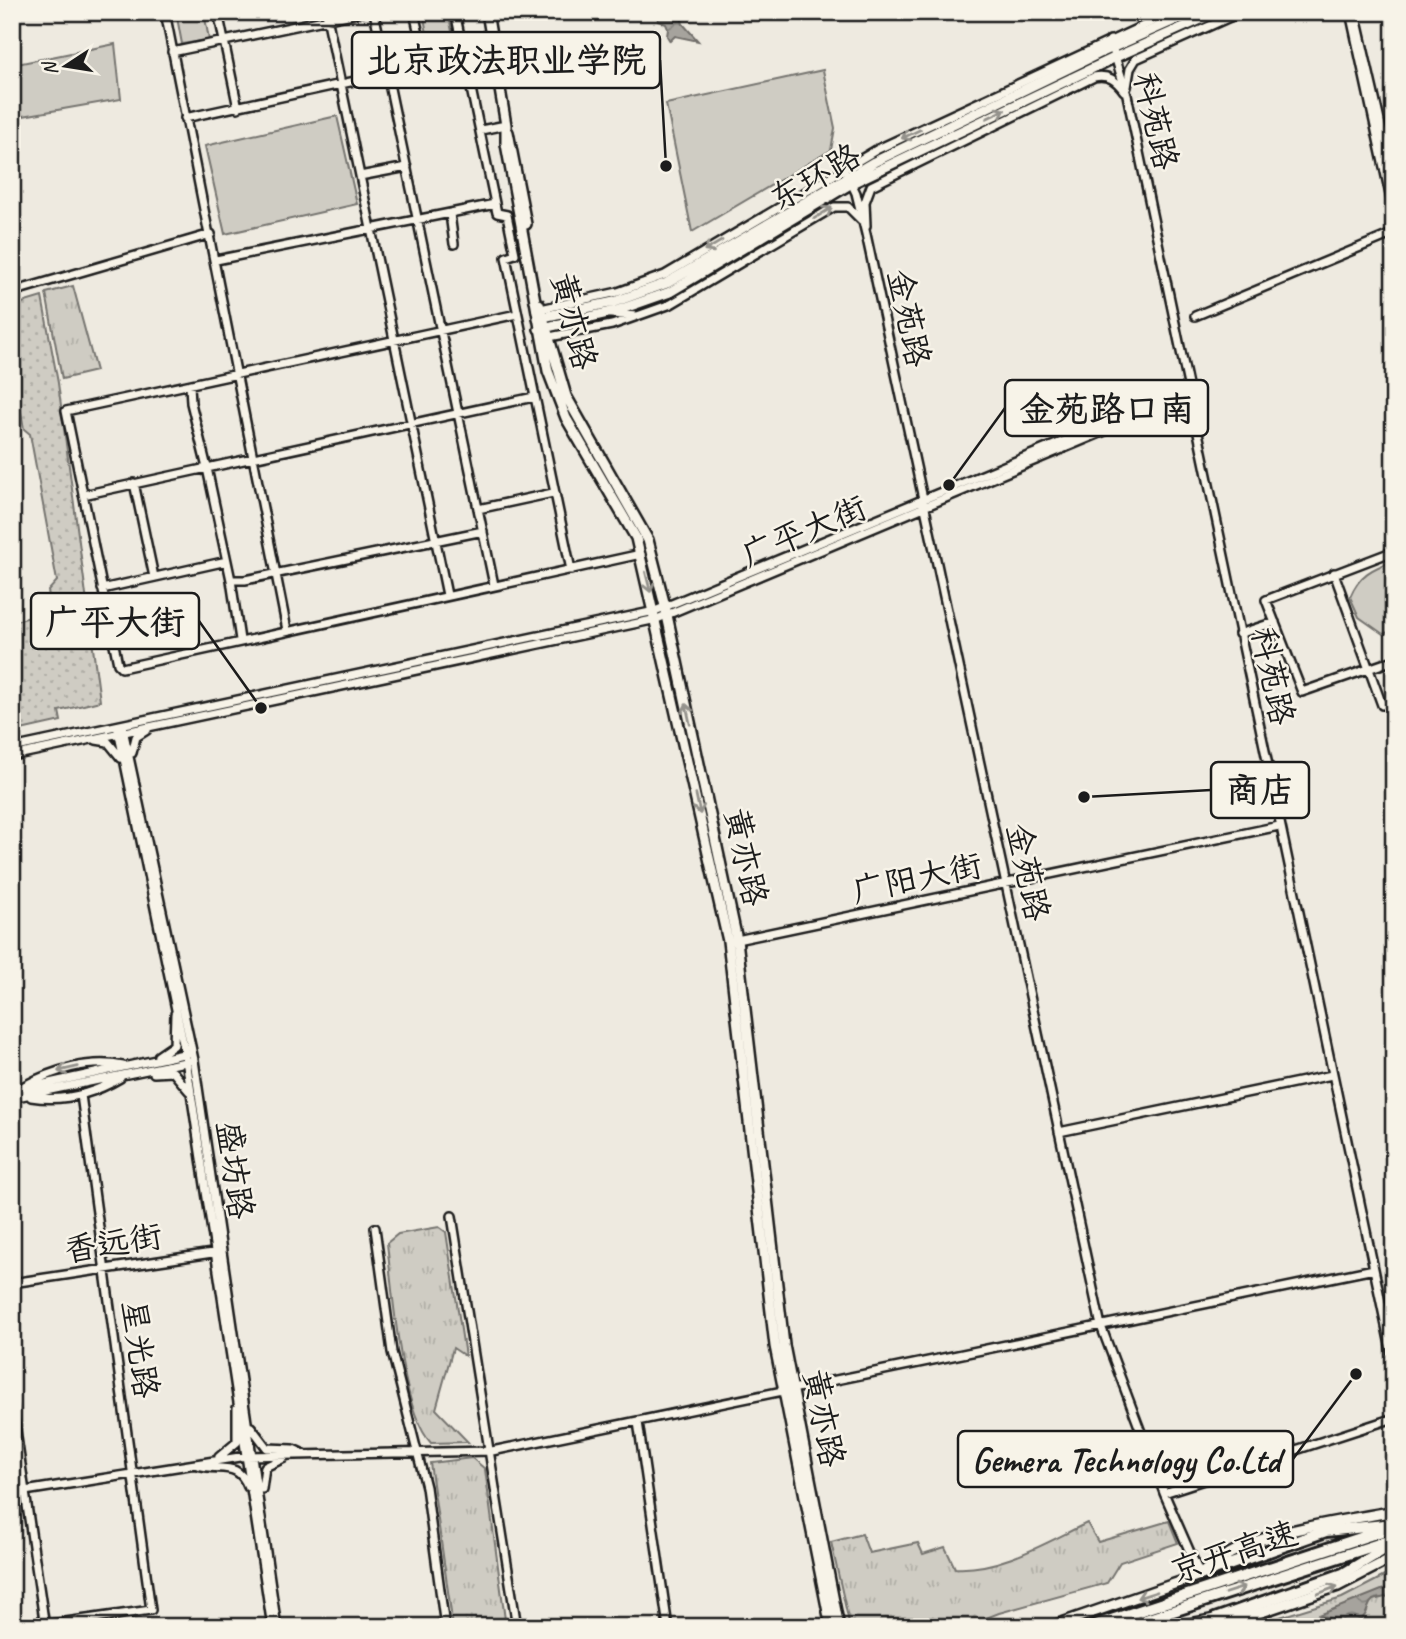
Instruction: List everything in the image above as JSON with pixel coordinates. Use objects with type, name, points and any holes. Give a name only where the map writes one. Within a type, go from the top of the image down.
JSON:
[{"type":"highway","points":[[1200,1575],[1326,1531],[1394,1525]]},
{"type":"highway","name":"京开高速","points":[[1090,1627],[1394,1525]]},
{"type":"highway","points":[[1217,1623],[1343,1574],[1394,1541]]},
{"type":"highway","name":"京开高速","points":[[1124,1627],[1394,1541]]},
{"type":"main road","name":"黄亦路","points":[[487,12],[506,125],[513,143],[540,323],[552,384],[566,418],[626,520],[641,554],[732,941]]},
{"type":"main road","points":[[1113,48],[1193,12]]},
{"type":"main road","points":[[1113,48],[1149,42],[1217,12]]},
{"type":"main road","name":"东环路","points":[[540,323],[607,314],[670,292],[752,244],[848,176],[886,167],[1033,97],[1113,48]]},
{"type":"main road","name":"东环路","points":[[540,323],[636,296],[676,279],[848,176],[961,119],[1113,48]]},
{"type":"main road","name":"黄亦路","points":[[540,323],[575,415],[648,540],[666,611],[732,941],[786,1389],[831,1627]]},
{"type":"main road","name":"黄亦路","points":[[786,1389],[839,1627]]},
{"type":"main road","points":[[1050,1627],[1200,1575],[1217,1559],[1236,1550],[1326,1521],[1394,1511]]},
{"type":"main road","points":[[1174,1627],[1238,1620],[1324,1592],[1394,1557]]},
{"type":"street","points":[[165,12],[211,234],[251,458],[287,630]]},
{"type":"street","points":[[218,12],[238,108]]},
{"type":"street","points":[[173,52],[224,43],[327,16],[362,12]]},
{"type":"street","points":[[374,12],[494,585]]},
{"type":"street","points":[[414,12],[426,66]]},
{"type":"street","points":[[455,12],[497,214],[506,215],[515,254],[506,257],[553,493],[571,569]]},
{"type":"street","points":[[540,323],[642,284],[691,259],[760,217],[848,176],[936,122],[1011,86],[1113,48],[1172,12]]},
{"type":"street","points":[[1136,59],[1241,12]]},
{"type":"street","points":[[1351,13],[1394,182]]},
{"type":"street","points":[[1351,13],[1394,213]]},
{"type":"street","points":[[327,16],[447,595]]},
{"type":"street","points":[[1127,94],[1130,69],[1149,42]]},
{"type":"street","name":"科苑路","points":[[1113,48],[1127,94],[1394,1364]]},
{"type":"street","points":[[185,117],[238,108],[465,57]]},
{"type":"street","points":[[871,186],[1102,75],[1116,82],[1127,94]]},
{"type":"street","points":[[989,106],[1011,86]]},
{"type":"street","points":[[1048,89],[1074,87]]},
{"type":"street","points":[[1014,117],[1033,97]]},
{"type":"street","points":[[936,122],[961,119]]},
{"type":"street","points":[[481,130],[506,125]]},
{"type":"street","points":[[360,176],[407,167]]},
{"type":"street","points":[[866,234],[865,202],[871,186],[886,167]]},
{"type":"street","name":"金苑路","points":[[848,176],[866,234],[1101,1326],[1164,1493],[1200,1575]]},
{"type":"street","points":[[216,260],[372,231],[495,204]]},
{"type":"street","points":[[540,323],[641,317],[714,279],[842,204],[854,211],[863,222]]},
{"type":"street","points":[[760,217],[795,207]]},
{"type":"street","points":[[450,214],[454,243]]},
{"type":"street","points":[[1195,316],[1394,233]]},
{"type":"street","points":[[12,292],[211,234]]},
{"type":"street","points":[[752,244],[785,237]]},
{"type":"street","points":[[714,279],[733,255]]},
{"type":"street","points":[[676,279],[691,259]]},
{"type":"street","points":[[517,314],[66,411],[122,668],[641,554]]},
{"type":"street","points":[[607,314],[641,317]]},
{"type":"street","points":[[190,385],[191,403],[231,580],[240,640]]},
{"type":"street","name":"广平大街","points":[[12,756],[82,741],[120,729],[158,724],[656,615],[1190,392]]},
{"type":"street","points":[[83,495],[534,397]]},
{"type":"street","points":[[134,483],[153,577]]},
{"type":"street","points":[[478,509],[553,493]]},
{"type":"street","points":[[231,580],[483,531]]},
{"type":"street","points":[[1394,551],[1266,600],[1302,692],[1394,660]]},
{"type":"street","points":[[103,589],[227,561]]},
{"type":"street","points":[[1334,573],[1382,705],[1394,704]]},
{"type":"street","name":"广平大街","points":[[12,748],[120,729],[656,615]]},
{"type":"street","points":[[1239,634],[1275,622]]},
{"type":"street","points":[[135,782],[133,743],[143,732],[158,724]]},
{"type":"street","name":"盛坊路","points":[[120,729],[125,765],[176,1006],[190,1057],[192,1096],[247,1418],[252,1497],[274,1627]]},
{"type":"street","name":"盛坊路","points":[[120,729],[135,782],[190,1057],[238,1404],[261,1514],[274,1627]]},
{"type":"street","points":[[82,741],[108,742],[125,765]]},
{"type":"street","name":"广阳大街","points":[[732,941],[1279,826]]},
{"type":"street","points":[[24,1096],[125,1070],[150,1060],[174,1045],[176,1006]]},
{"type":"street","points":[[150,1060],[190,1057]]},
{"type":"street","points":[[140,1071],[190,1057]]},
{"type":"street","points":[[14,1093],[46,1100],[81,1095],[101,1089],[125,1070]]},
{"type":"street","points":[[14,1093],[125,1070],[147,1074],[173,1072],[192,1096]]},
{"type":"street","points":[[1059,1132],[1332,1075]]},
{"type":"street","name":"星光路","points":[[45,1626],[151,1609],[81,1095]]},
{"type":"street","points":[[452,1216],[492,1451],[517,1627]]},
{"type":"street","points":[[375,1228],[393,1352],[419,1454],[445,1627]]},
{"type":"street","name":"香远街","points":[[12,1283],[219,1252]]},
{"type":"street","points":[[12,1493],[249,1455],[492,1451],[1374,1269]]},
{"type":"street","points":[[12,1404],[45,1626],[30,1627]]},
{"type":"street","points":[[209,1461],[227,1453],[237,1442],[235,1417],[238,1404]]},
{"type":"street","points":[[247,1418],[253,1433],[267,1448],[293,1449],[308,1455]]},
{"type":"street","points":[[1164,1493],[1394,1418]]},
{"type":"street","points":[[638,1423],[668,1627]]},
{"type":"street","points":[[261,1514],[261,1473],[265,1467],[295,1455]]},
{"type":"street","points":[[193,1464],[206,1468],[231,1467],[246,1481],[252,1497]]},
{"type":"green space","points":[[176,12],[204,12],[209,40],[182,44]]},
{"type":"green space","points":[[423,12],[448,12],[456,51],[431,56]]},
{"type":"green space","points":[[115,44],[121,99],[17,117],[12,65]]},
{"type":"green space","points":[[823,70],[835,128],[831,150],[692,232],[666,104]]},
{"type":"green space","points":[[337,116],[357,204],[225,234],[205,146]]},
{"type":"green space","points":[[73,286],[96,371],[62,379],[46,293]]},
{"type":"green space","points":[[42,297],[58,383],[100,701],[59,711],[61,721],[12,732],[12,622],[52,611],[48,591],[57,581],[30,434],[24,429],[12,362],[12,306]]},
{"type":"green space","points":[[1394,561],[1394,630],[1383,634],[1359,617],[1350,597],[1367,573]]},
{"type":"green space","points":[[439,1227],[446,1232],[465,1356],[453,1348],[436,1409],[468,1442],[431,1443],[421,1427],[405,1378],[395,1318],[387,1243],[398,1234]]},
{"type":"green space","points":[[472,1458],[485,1469],[506,1627],[453,1627],[430,1463]]},
{"type":"green space","points":[[1169,1521],[1178,1543],[1120,1562],[1107,1583],[999,1613],[971,1624],[978,1627],[850,1627],[831,1542],[862,1534],[869,1553],[918,1543],[923,1554],[945,1547],[955,1568],[972,1568],[1023,1554],[1087,1523],[1098,1542]]},
{"type":"green space","points":[[1394,1571],[1394,1627],[1247,1627],[1342,1598]]},
{"type":"water","points":[[657,12],[680,12],[683,24],[698,41],[675,36],[670,41],[666,24],[658,21]]},
{"type":"water","points":[[1394,1585],[1394,1595],[1373,1600],[1365,1615],[1355,1623],[1344,1624],[1319,1615]]},
{"type":"place","name":"北京政法职业学院","points":[[666,166]]},
{"type":"place","name":"金苑路口南","points":[[949,485]]},
{"type":"place","name":"广平大街","points":[[261,708]]},
{"type":"place","name":"商店","points":[[1084,797]]},
{"type":"place","name":"Gemera Technology Co.Ltd","points":[[1356,1374]]}]
